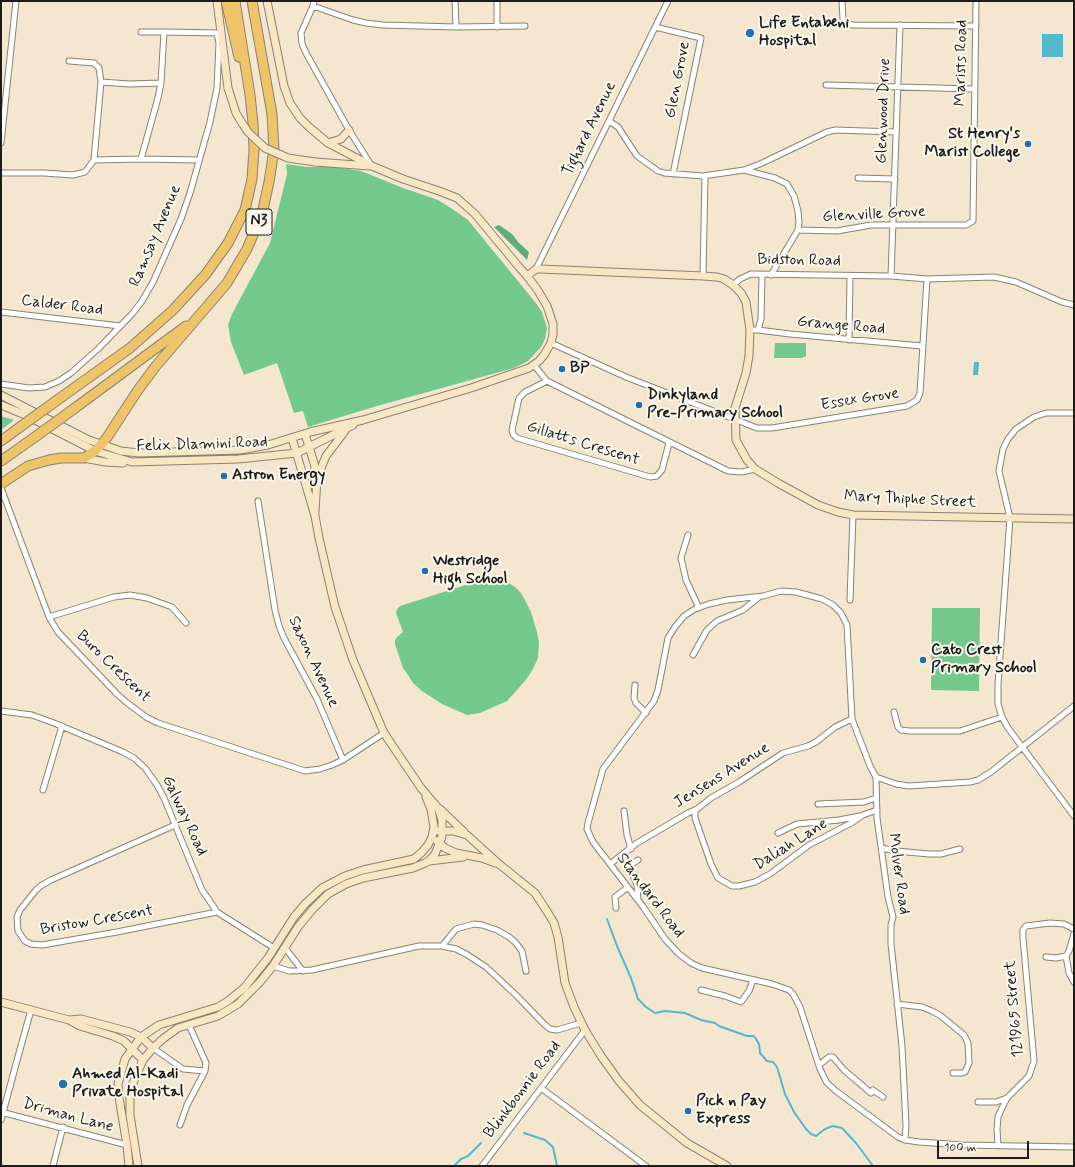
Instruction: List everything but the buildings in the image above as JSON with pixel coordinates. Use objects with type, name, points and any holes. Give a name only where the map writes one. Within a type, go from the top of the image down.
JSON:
[{"type":"highway","points":[[226,1],[240,65],[250,95]]},
{"type":"highway","name":"N3","points":[[1,440],[130,348],[173,310],[206,274],[228,244],[245,210],[252,180],[254,150],[250,95],[235,1]]},
{"type":"highway","name":"N3","points":[[1,461],[156,349],[200,315],[227,282],[247,249],[262,214],[274,150],[272,114],[252,1]]},
{"type":"highway","points":[[1,484],[23,468],[37,463],[61,458],[84,458],[99,447],[155,367],[200,315]]},
{"type":"highway","points":[[1,436],[17,429]]},
{"type":"main road","points":[[217,1],[219,33],[228,88],[236,113],[248,132],[265,148],[288,158],[315,162],[372,166]]},
{"type":"main road","points":[[268,1],[282,78],[290,103],[300,118],[328,143],[372,166],[403,179],[457,198],[466,205],[537,289],[550,314],[554,329],[551,343],[544,355],[534,365],[521,372],[363,420]]},
{"type":"main road","points":[[328,143],[341,139],[349,130]]},
{"type":"main road","points":[[527,276],[540,269],[703,276],[724,279],[733,285],[742,293],[746,302],[750,330],[749,356],[746,373],[735,408],[736,440],[747,460],[755,469]]},
{"type":"main road","name":"Felix Dlamini Road","points":[[1,395],[89,440],[99,447],[139,453],[208,452],[246,449],[268,445],[305,434],[363,420]]},
{"type":"main road","name":"Felix Dlamini Road","points":[[1,405],[132,462],[238,459],[297,453],[363,420]]},
{"type":"main road","points":[[317,478],[326,456],[348,428]]},
{"type":"main road","points":[[305,434],[317,478],[315,516]]},
{"type":"main road","points":[[292,438],[315,516],[318,538],[335,607],[353,660],[384,733],[421,788],[438,808],[499,864],[535,894],[554,923],[558,937],[568,994],[583,1027],[610,1068],[640,1105],[687,1143],[727,1166]]},
{"type":"main road","points":[[84,458],[111,463],[132,462]]},
{"type":"main road","name":"Mary Thiphe Street","points":[[755,469],[818,505],[838,512],[853,515],[1074,519]]},
{"type":"main road","points":[[129,1166],[118,1084],[123,1065],[131,1050],[141,1037],[159,1025],[208,1011],[228,1001],[244,988],[258,972],[294,917],[322,888],[345,876],[363,870],[414,859],[425,849],[433,834],[434,821],[431,809],[421,788]]},
{"type":"main road","points":[[429,861],[435,854],[440,843],[442,820],[438,808]]},
{"type":"main road","points":[[433,834],[442,831],[453,831],[467,835]]},
{"type":"main road","points":[[433,834],[440,843],[450,851],[482,858],[499,864]]},
{"type":"main road","points":[[138,1166],[130,1115],[130,1096],[132,1083],[143,1060],[153,1048],[178,1028],[218,1016],[229,1011],[249,994],[273,966],[312,910],[332,891],[362,878],[413,868],[429,861],[441,858],[469,856]]},
{"type":"main road","points":[[1,1002],[69,1020],[80,1026],[119,1038],[143,1060]]},
{"type":"main road","points":[[69,1020],[79,1019],[91,1021],[123,1030],[141,1037],[153,1048]]},
{"type":"street","points":[[1,143],[16,1]]},
{"type":"street","points":[[455,1],[456,27]]},
{"type":"street","points":[[496,27],[497,1]]},
{"type":"street","name":"Tighard Avenue","points":[[536,270],[668,1]]},
{"type":"street","points":[[842,1],[843,19],[847,24],[976,26]]},
{"type":"street","name":"Marists Road","points":[[972,221],[976,1]]},
{"type":"street","points":[[372,166],[349,130],[302,44],[301,33],[313,3],[366,23],[400,26],[525,26]]},
{"type":"street","name":"Glenwood Drive","points":[[891,276],[900,25]]},
{"type":"street","name":"Glen Grove","points":[[655,27],[701,38],[673,174]]},
{"type":"street","points":[[141,32],[219,33]]},
{"type":"street","points":[[141,159],[158,98],[164,32]]},
{"type":"street","name":"Ramsay Avenue","points":[[1,384],[29,388],[45,387],[59,381],[71,373],[120,326],[142,301],[154,282],[181,219],[210,122],[217,88],[219,33]]},
{"type":"street","points":[[1,173],[73,175],[85,172],[94,160],[101,82],[98,65],[94,63],[69,61]]},
{"type":"street","points":[[101,82],[118,84],[160,83]]},
{"type":"street","points":[[826,85],[974,89]]},
{"type":"street","points":[[609,121],[618,127],[632,150],[642,160],[658,171],[673,174],[705,176],[744,170],[831,131],[896,132]]},
{"type":"street","points":[[94,160],[199,160]]},
{"type":"street","points":[[744,170],[775,178],[787,184],[794,196],[798,211],[798,230],[771,275]]},
{"type":"street","points":[[703,276],[705,176]]},
{"type":"street","points":[[858,178],[895,179]]},
{"type":"street","name":"Glenville Grove","points":[[798,230],[837,231],[871,225],[966,225],[972,221]]},
{"type":"street","points":[[758,330],[761,319],[762,275]]},
{"type":"street","name":"Bidston Road","points":[[733,285],[746,276],[762,275],[891,276],[927,279],[994,278],[1016,282],[1062,302],[1074,305]]},
{"type":"street","points":[[849,340],[850,276]]},
{"type":"street","name":"Essex Grove","points":[[551,343],[626,377],[757,428],[772,428],[908,406],[919,396],[927,279]]},
{"type":"street","name":"Calder Road","points":[[1,312],[120,326]]},
{"type":"street","name":"Grange Road","points":[[750,330],[922,346]]},
{"type":"street","points":[[534,365],[547,381],[728,471],[742,472],[755,469]]},
{"type":"street","name":"Gillatts Crescent","points":[[547,381],[524,392],[519,398],[512,430],[513,434],[517,438],[650,478],[657,476],[662,470],[669,443]]},
{"type":"street","points":[[1074,413],[1046,413],[1034,417],[1016,429],[1008,439],[1000,459],[999,471],[1010,518],[998,684],[998,704],[1002,717],[1008,728],[1074,816]]},
{"type":"street","name":"Buro Crescent","points":[[1,488],[49,617],[58,632],[117,694],[135,709],[158,723],[305,771],[320,769],[343,760],[384,733]]},
{"type":"street","name":"Saxon Avenue","points":[[258,501],[275,610],[279,626],[317,698],[343,760]]},
{"type":"street","points":[[850,600],[853,515]]},
{"type":"street","points":[[688,535],[681,558],[686,580],[699,608]]},
{"type":"street","name":"Molver Road","points":[[760,597],[781,591],[796,592],[822,599],[833,605],[844,616],[847,625],[849,634],[849,679],[852,719],[870,766],[876,777],[877,810],[888,897],[893,917],[891,926],[891,944],[902,1046],[906,1110],[906,1140]]},
{"type":"street","points":[[49,617],[114,597],[130,595],[147,598],[172,607],[186,623]]},
{"type":"street","points":[[635,685],[634,698],[636,703],[646,713],[654,701],[658,690],[668,638],[684,616],[709,604],[727,600],[760,597]]},
{"type":"street","points":[[693,655],[707,630],[717,621],[743,610],[760,597]]},
{"type":"street","points":[[876,777],[896,784],[910,786],[970,782],[984,776],[1074,706]]},
{"type":"street","name":"Galway Road","points":[[1,711],[32,715],[62,726],[134,758],[145,768],[157,785],[202,890],[217,912],[274,948]]},
{"type":"street","points":[[894,712],[898,727],[901,730],[909,731],[960,731],[1002,717]]},
{"type":"street","name":"Standard Road","points":[[646,713],[603,769],[589,817],[588,829],[593,842],[672,947],[691,963],[707,969],[783,988],[793,994],[798,1002],[824,1079],[836,1091],[888,1130],[906,1140],[998,1146],[1074,1147]]},
{"type":"street","name":"Jensens Avenue","points":[[610,864],[654,832],[695,810],[710,798],[739,782],[783,753],[808,746],[816,742],[835,727],[852,719]]},
{"type":"street","points":[[43,790],[62,726]]},
{"type":"street","points":[[818,804],[864,802],[876,798]]},
{"type":"street","name":"Daliah Lane","points":[[695,810],[695,818],[711,864],[718,878],[732,886],[756,882],[770,874],[809,845],[853,822],[863,815],[877,810]]},
{"type":"street","points":[[624,812],[627,835],[631,848]]},
{"type":"street","points":[[778,833],[793,824],[839,820],[863,815]]},
{"type":"street","name":"Bristow Crescent","points":[[175,825],[42,885],[36,890],[20,910],[16,925],[18,931],[25,941],[32,944],[42,945],[217,912]]},
{"type":"street","points":[[882,848],[896,851],[930,854],[940,854],[960,849]]},
{"type":"street","points":[[638,860],[631,865],[630,868],[637,884],[638,900]]},
{"type":"street","points":[[616,908],[614,901],[615,897],[628,887]]},
{"type":"street","name":"121965 Street","points":[[998,1146],[998,1118],[1008,1098],[1029,1076],[1034,1061],[1023,930],[1026,926],[1050,923],[1064,924],[1074,929]]},
{"type":"street","points":[[442,946],[456,929],[466,925],[482,925],[497,930],[516,942],[522,950],[526,971]]},
{"type":"street","points":[[1074,934],[1066,956],[1069,973],[1074,982]]},
{"type":"street","points":[[273,966],[289,971],[303,971],[319,969],[419,946],[442,946],[456,949],[486,967],[550,1029],[557,1030],[583,1027]]},
{"type":"street","points":[[285,948],[303,971]]},
{"type":"street","points":[[1046,957],[1060,958],[1066,956]]},
{"type":"street","points":[[701,990],[741,1002],[749,991],[753,980]]},
{"type":"street","points":[[897,1004],[922,1007],[932,1011],[942,1016],[964,1035],[968,1043],[969,1063],[965,1072],[952,1073]]},
{"type":"street","points":[[1,1120],[2,1112],[32,1010]]},
{"type":"street","points":[[180,1125],[187,1105],[205,1070],[206,1059],[189,1025]]},
{"type":"street","name":"Blinkbonnie Road","points":[[482,1166],[541,1088],[583,1027]]},
{"type":"street","points":[[153,1048],[183,1069],[205,1070]]},
{"type":"street","points":[[819,1065],[830,1057],[833,1057],[844,1070],[871,1093],[873,1090],[883,1097]]},
{"type":"street","points":[[541,1088],[646,1166]]},
{"type":"street","points":[[978,1102],[996,1102],[1008,1098]]},
{"type":"street","name":"Driman Lane","points":[[2,1112],[127,1145]]},
{"type":"street","points":[[53,1166],[63,1127]]},
{"type":"green space","points":[[286,164],[306,167],[335,167],[361,171],[438,200],[468,220],[542,312],[547,328],[545,339],[541,347],[528,361],[514,368],[308,427],[303,411],[294,413],[277,363],[244,375],[231,342],[228,325],[232,314],[270,243],[287,174]]},
{"type":"green space","points":[[499,225],[512,234],[529,252],[527,260],[494,227]]},
{"type":"green space","points":[[775,343],[806,343],[806,356],[802,358],[774,358]]},
{"type":"green space","points":[[1,416],[14,420],[1,430]]},
{"type":"green space","points":[[494,576],[499,577],[515,587],[525,600],[531,612],[537,632],[539,642],[538,658],[525,681],[507,701],[480,713],[467,715],[442,704],[422,691],[413,683],[403,668],[395,644],[397,637],[403,632],[396,613],[400,606]]},
{"type":"green space","points":[[932,608],[980,608],[979,691],[931,690]]},
{"type":"water","points":[[1042,34],[1063,34],[1063,57],[1042,57]]},
{"type":"water","points":[[974,362],[979,362],[978,375],[973,375]]},
{"type":"waterway","points":[[607,919],[638,999],[646,1007],[655,1013],[665,1011],[685,1013],[747,1036],[754,1036],[759,1044],[760,1053],[767,1061],[773,1062],[777,1067],[785,1094],[794,1112],[806,1129],[811,1134],[816,1136],[825,1129],[833,1126],[842,1128],[856,1143],[873,1166]]},
{"type":"waterway","points":[[524,1133],[545,1140],[553,1147],[557,1166]]},
{"type":"waterway","points":[[454,1166],[461,1159],[468,1156],[481,1143]]},
{"type":"place","name":"Life Entabeni Hospital","points":[[750,33]]},
{"type":"place","name":"St Henry's Marist College","points":[[1028,144]]},
{"type":"place","name":"BP","points":[[562,369]]},
{"type":"place","name":"Dinkyland Pre-Primary School","points":[[639,405]]},
{"type":"place","name":"Astron Energy","points":[[224,476]]},
{"type":"place","name":"Westridge High School","points":[[425,571]]},
{"type":"place","name":"Cato Crest Primary School","points":[[923,660]]},
{"type":"place","name":"Ahmed Al-Kadi Private Hospital","points":[[63,1084]]},
{"type":"place","name":"Pick n Pay Express","points":[[688,1111]]}]
